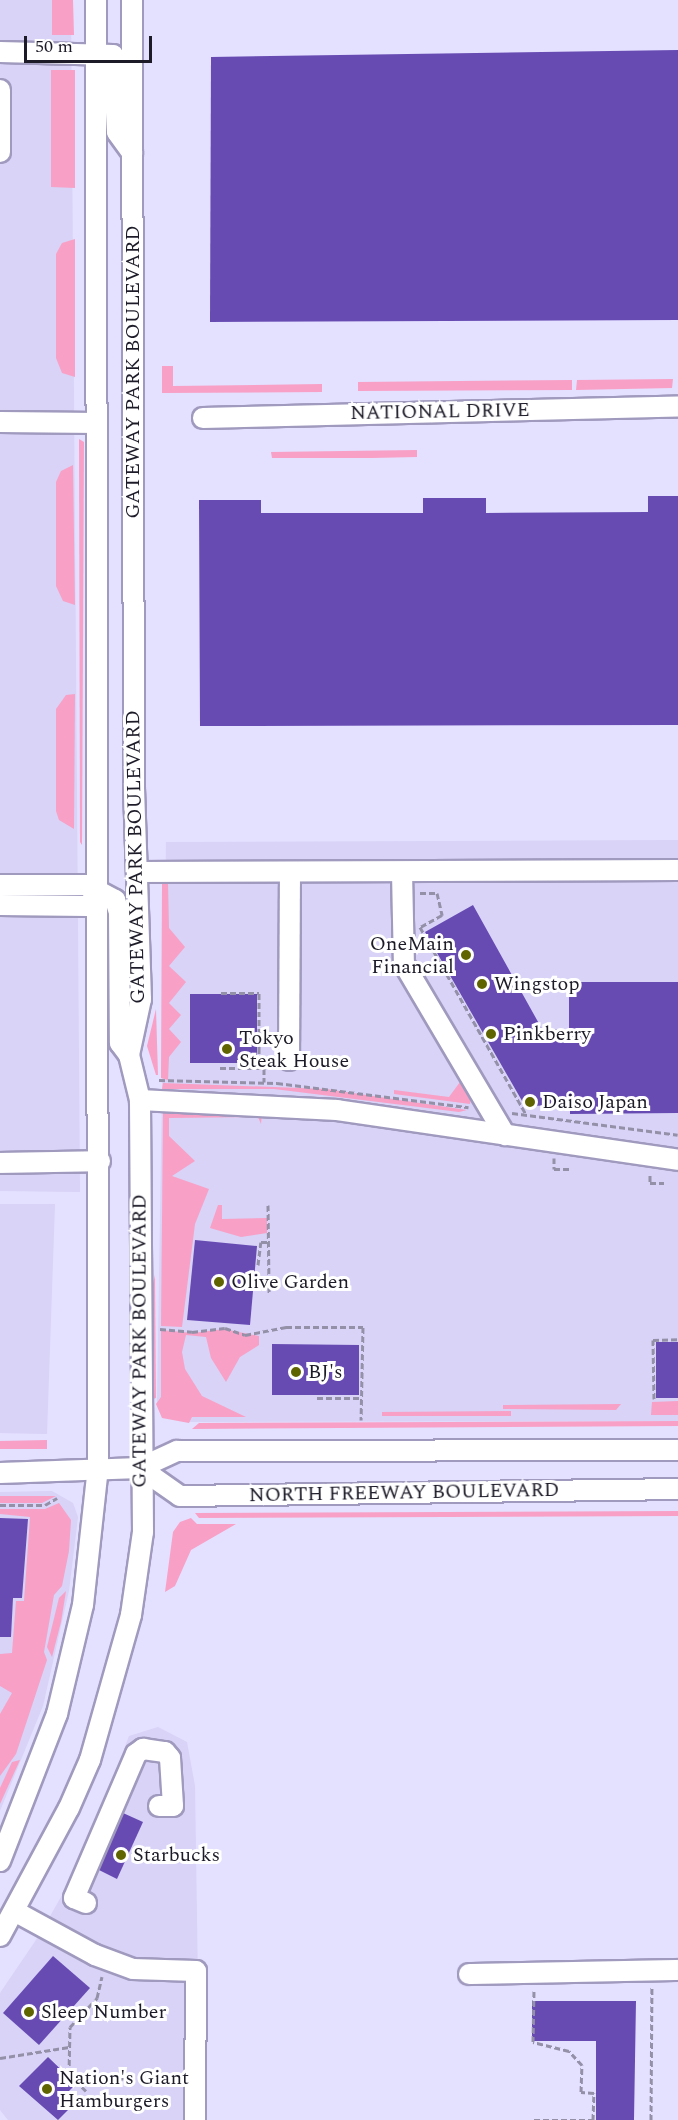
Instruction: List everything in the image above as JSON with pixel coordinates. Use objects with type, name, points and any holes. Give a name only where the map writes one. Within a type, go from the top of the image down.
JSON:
[{"type":"street","name":"GATEWAY PARK BOULEVARD","points":[[0,1861],[57,1714],[83,1605],[98,1467],[100,1161],[96,0]]},
{"type":"street","name":"GATEWAY PARK BOULEVARD","points":[[0,1936],[16,1912],[90,1760],[131,1615],[143,1532],[140,1468],[140,1100],[129,1055],[141,999],[134,789],[132,0]]},
{"type":"street","points":[[0,52],[96,51],[113,55],[116,62],[117,132],[132,153]]},
{"type":"street","points":[[0,90],[0,152]]},
{"type":"street","name":"NATIONAL DRIVE","points":[[202,418],[678,406]]},
{"type":"street","points":[[0,422],[97,423]]},
{"type":"street","points":[[138,872],[678,870]]},
{"type":"street","points":[[402,872],[404,964],[505,1135]]},
{"type":"street","points":[[289,1060],[290,873]]},
{"type":"street","points":[[0,885],[87,885],[98,894],[115,900],[119,912],[120,1043],[129,1055]]},
{"type":"street","points":[[0,905],[87,906],[98,894]]},
{"type":"street","points":[[140,1100],[299,1106],[678,1160]]},
{"type":"street","points":[[0,1163],[100,1161]]},
{"type":"street","name":"NORTH FREEWAY BOULEVARD","points":[[0,1473],[98,1467],[140,1468],[177,1451],[678,1450]]},
{"type":"street","name":"NORTH FREEWAY BOULEVARD","points":[[140,1468],[180,1496],[678,1489]]},
{"type":"street","points":[[86,1903],[74,1898],[136,1754],[143,1749],[165,1752],[170,1758],[173,1806],[159,1806]]},
{"type":"street","points":[[16,1912],[95,1955],[133,1969],[196,1971],[195,2120]]},
{"type":"street","points":[[469,1974],[678,1970]]},
{"type":"path","points":[[414,893],[437,893],[442,915],[420,927],[526,1114]]},
{"type":"path","points":[[221,993],[259,993],[259,1068]]},
{"type":"path","points":[[219,1068],[264,1068],[264,1082]]},
{"type":"path","points":[[507,1112],[678,1135]]},
{"type":"path","points":[[554,1152],[554,1168],[569,1168]]},
{"type":"path","points":[[650,1166],[650,1183],[664,1183]]},
{"type":"path","points":[[268,1205],[268,1293]]},
{"type":"path","points":[[258,1265],[261,1242],[268,1242]]},
{"type":"path","points":[[160,1329],[192,1332],[225,1328],[245,1335],[286,1327],[363,1327],[361,1420]]},
{"type":"path","points":[[654,1399],[653,1340],[678,1340]]},
{"type":"path","points":[[317,1398],[362,1398]]},
{"type":"path","points":[[0,1505],[45,1505],[57,1498]]},
{"type":"path","points":[[86,2091],[69,2074],[70,2027],[97,1998],[103,1972]]},
{"type":"path","points":[[640,1986],[664,1985]]},
{"type":"path","points":[[651,2120],[652,1986]]},
{"type":"path","points":[[534,2120],[593,2120],[594,2093],[581,2092],[582,2065],[569,2052],[557,2051],[546,2043],[534,2043],[536,1987]]},
{"type":"path","points":[[0,2058],[69,2047]]},
{"type":"path","points":[[75,2079],[159,2078]]},
{"type":"shaded area","points":[[0,0],[71,0],[80,1192],[0,1191]]},
{"type":"shaded area","points":[[52,0],[73,0],[74,35],[52,35]]},
{"type":"shaded area","points":[[51,70],[75,70],[75,188],[51,187]]},
{"type":"shaded area","points":[[75,239],[75,377],[62,373],[56,358],[56,254],[62,243]]},
{"type":"shaded area","points":[[162,366],[173,366],[173,386],[322,384],[322,392],[162,393]]},
{"type":"shaded area","points":[[673,379],[672,388],[576,390],[577,380]]},
{"type":"shaded area","points":[[572,380],[572,390],[358,391],[358,382]]},
{"type":"shaded area","points":[[79,439],[84,442],[82,845],[80,842]]},
{"type":"shaded area","points":[[417,450],[417,457],[372,458],[272,458],[271,452]]},
{"type":"shaded area","points":[[73,465],[75,605],[63,601],[56,586],[56,482],[61,471]]},
{"type":"shaded area","points":[[75,694],[74,829],[59,820],[56,811],[56,709],[66,695]]},
{"type":"shaded area","points":[[678,840],[678,1421],[187,1422],[157,1402],[166,842]]},
{"type":"shaded area","points":[[168,883],[169,928],[185,947],[169,966],[186,982],[169,1003],[181,1015],[169,1029],[181,1042],[169,1057],[168,1080],[161,1078],[162,884]]},
{"type":"shaded area","points":[[156,1009],[158,1075],[156,1075],[147,1046]]},
{"type":"shaded area","points":[[460,1082],[471,1097],[470,1104],[394,1094],[394,1090],[449,1097]]},
{"type":"shaded area","points":[[163,1083],[326,1089],[467,1110],[459,1112],[274,1089],[162,1089]]},
{"type":"shaded area","points":[[163,1113],[262,1113],[261,1124],[258,1117],[169,1118],[169,1136],[195,1161],[172,1176],[209,1189],[195,1224],[182,1327],[161,1326]]},
{"type":"shaded area","points":[[0,1204],[55,1204],[47,1434],[0,1433]]},
{"type":"shaded area","points":[[218,1205],[222,1205],[222,1219],[267,1218],[267,1233],[241,1237],[210,1228]]},
{"type":"shaded area","points":[[155,1275],[156,1398],[150,1400],[150,1296]]},
{"type":"shaded area","points":[[224,1329],[259,1336],[259,1345],[240,1357],[226,1382],[211,1358],[206,1337],[186,1335],[182,1352],[185,1369],[202,1396],[246,1417],[192,1417],[189,1423],[162,1418],[156,1404],[161,1397],[161,1330],[193,1333]]},
{"type":"shaded area","points":[[678,1401],[678,1415],[651,1415],[652,1402]]},
{"type":"shaded area","points":[[621,1404],[616,1410],[503,1409],[503,1405]]},
{"type":"shaded area","points":[[511,1411],[511,1416],[382,1416],[382,1412]]},
{"type":"shaded area","points":[[678,1421],[678,1426],[192,1429],[199,1423]]},
{"type":"shaded area","points":[[47,1440],[47,1449],[0,1449],[0,1441]]},
{"type":"shaded area","points":[[52,1491],[73,1503],[78,1517],[69,1591],[43,1706],[0,1811],[0,1492]]},
{"type":"shaded area","points":[[0,1496],[56,1496],[42,1503],[0,1503]]},
{"type":"shaded area","points":[[59,1503],[71,1520],[69,1551],[62,1586],[54,1595],[44,1652],[47,1660],[16,1754],[0,1776],[0,1714],[12,1693],[0,1686],[0,1654],[12,1653],[16,1601],[24,1601],[30,1517],[0,1514],[0,1509],[45,1509]]},
{"type":"shaded area","points":[[678,1511],[678,1516],[199,1518],[195,1513]]},
{"type":"shaded area","points":[[191,1518],[197,1524],[236,1524],[191,1550],[175,1586],[165,1592],[173,1532],[180,1522]]},
{"type":"shaded area","points":[[66,1591],[52,1657],[47,1647],[59,1598]]},
{"type":"shaded area","points":[[158,1727],[187,1742],[195,1786],[200,2120],[8,2120],[0,2110],[0,1993],[40,1934],[83,1858],[129,1736]]},
{"type":"shaded area","points":[[20,1760],[0,1804],[0,1788],[12,1762]]},
{"type":"building","points":[[678,50],[678,320],[210,322],[211,57]]},
{"type":"building","points":[[648,496],[678,496],[678,725],[200,726],[199,500],[261,500],[261,513],[423,513],[423,498],[486,498],[486,513],[648,512]]},
{"type":"building","points":[[473,905],[542,1029],[569,1030],[569,982],[678,982],[678,1113],[570,1114],[570,1105],[525,1106],[425,932]]},
{"type":"building","points":[[190,994],[257,994],[257,1063],[190,1063]]},
{"type":"building","points":[[195,1240],[257,1246],[250,1325],[187,1320]]},
{"type":"building","points":[[656,1342],[678,1342],[678,1398],[656,1398]]},
{"type":"building","points":[[272,1344],[359,1345],[359,1395],[272,1395]]},
{"type":"building","points":[[0,1518],[28,1519],[22,1598],[13,1598],[11,1637],[0,1637]]},
{"type":"building","points":[[123,1813],[143,1822],[117,1879],[99,1870]]},
{"type":"building","points":[[53,1956],[90,1988],[39,2045],[3,2013]]},
{"type":"building","points":[[532,2001],[636,2001],[634,2120],[596,2120],[596,2041],[532,2041]]},
{"type":"building","name":"Nation's Giant Hamburgers","points":[[48,2057],[76,2084],[68,2092],[77,2101],[58,2120],[19,2086]]},
{"type":"place","name":"OneMain Financial","points":[[466,955]]},
{"type":"place","name":"Wingstop","points":[[482,984]]},
{"type":"place","name":"Pinkberry","points":[[491,1034]]},
{"type":"place","name":"Tokyo Steak House","points":[[227,1049]]},
{"type":"place","name":"Daiso Japan","points":[[530,1102]]},
{"type":"place","name":"Olive Garden","points":[[219,1282]]},
{"type":"place","name":"BJ's","points":[[296,1372]]},
{"type":"place","name":"Starbucks","points":[[121,1855]]},
{"type":"place","name":"Sleep Number","points":[[29,2012]]},
{"type":"place","name":"Nation's Giant Hamburgers","points":[[47,2089]]}]
